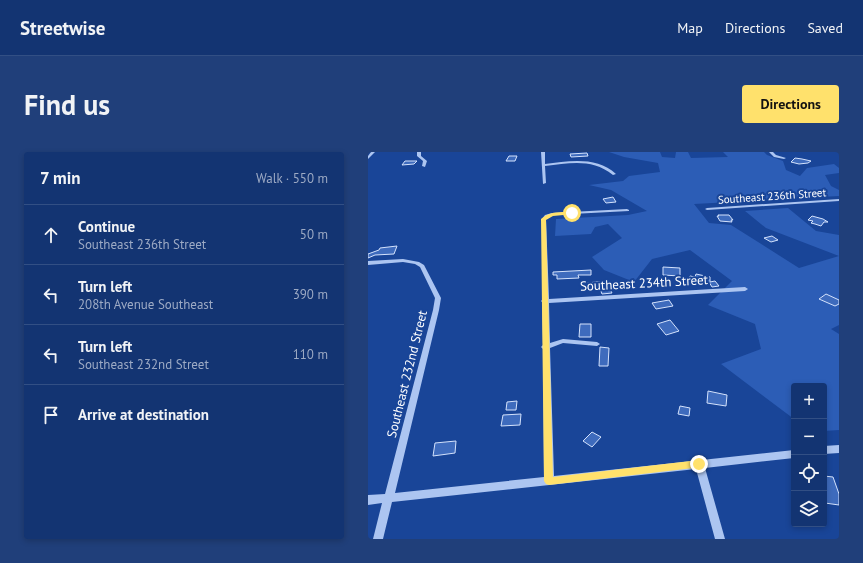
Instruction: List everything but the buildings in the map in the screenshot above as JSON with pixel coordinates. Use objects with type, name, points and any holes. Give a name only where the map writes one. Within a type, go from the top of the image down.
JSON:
[{"type":"street","points":[[368,158],[374,152]]},
{"type":"street","points":[[419,152],[419,156],[425,161],[424,166]]},
{"type":"street","points":[[543,152],[544,183]]},
{"type":"street","points":[[771,152],[775,156],[784,158]]},
{"type":"street","points":[[544,165],[592,163],[606,167],[614,174]]},
{"type":"street","name":"Southeast 236th Street","points":[[707,209],[839,200]]},
{"type":"street","points":[[549,481],[544,302],[544,219],[552,214],[627,210]]},
{"type":"street","name":"Southeast 232nd Street","points":[[368,263],[407,261],[418,263],[422,266],[438,298],[389,497]]},
{"type":"street","name":"Southeast 234th Street","points":[[544,302],[745,289]]},
{"type":"street","points":[[545,347],[563,341],[597,344]]},
{"type":"street","points":[[827,450],[839,449]]},
{"type":"street","points":[[368,500],[791,454]]},
{"type":"street","points":[[699,464],[720,539]]},
{"type":"street","points":[[378,539],[389,497]]},
{"type":"shaded area","points":[[609,152],[660,152],[662,157],[675,158],[676,152],[688,152],[691,158],[728,157],[723,152],[764,152],[767,155],[783,161],[786,170],[800,176],[807,168],[834,164],[839,168],[839,173],[825,175],[831,186],[839,190],[839,196],[694,204],[709,223],[731,225],[799,268],[839,256],[839,325],[831,329],[839,334],[839,430],[827,431],[827,383],[791,383],[791,417],[721,364],[761,349],[755,324],[708,305],[732,281],[690,250],[652,259],[634,282],[604,270],[592,257],[622,238],[608,224],[595,227],[591,234],[555,236],[556,219],[628,215],[647,211],[611,190],[589,185],[623,181],[629,176],[660,172],[658,163],[624,157]]},
{"type":"shaded area","points":[[788,208],[816,231],[839,235],[839,256],[766,228],[745,211]]},
{"type":"route","points":[[572,213],[552,214],[544,219],[544,312],[549,481],[699,464]]}]
